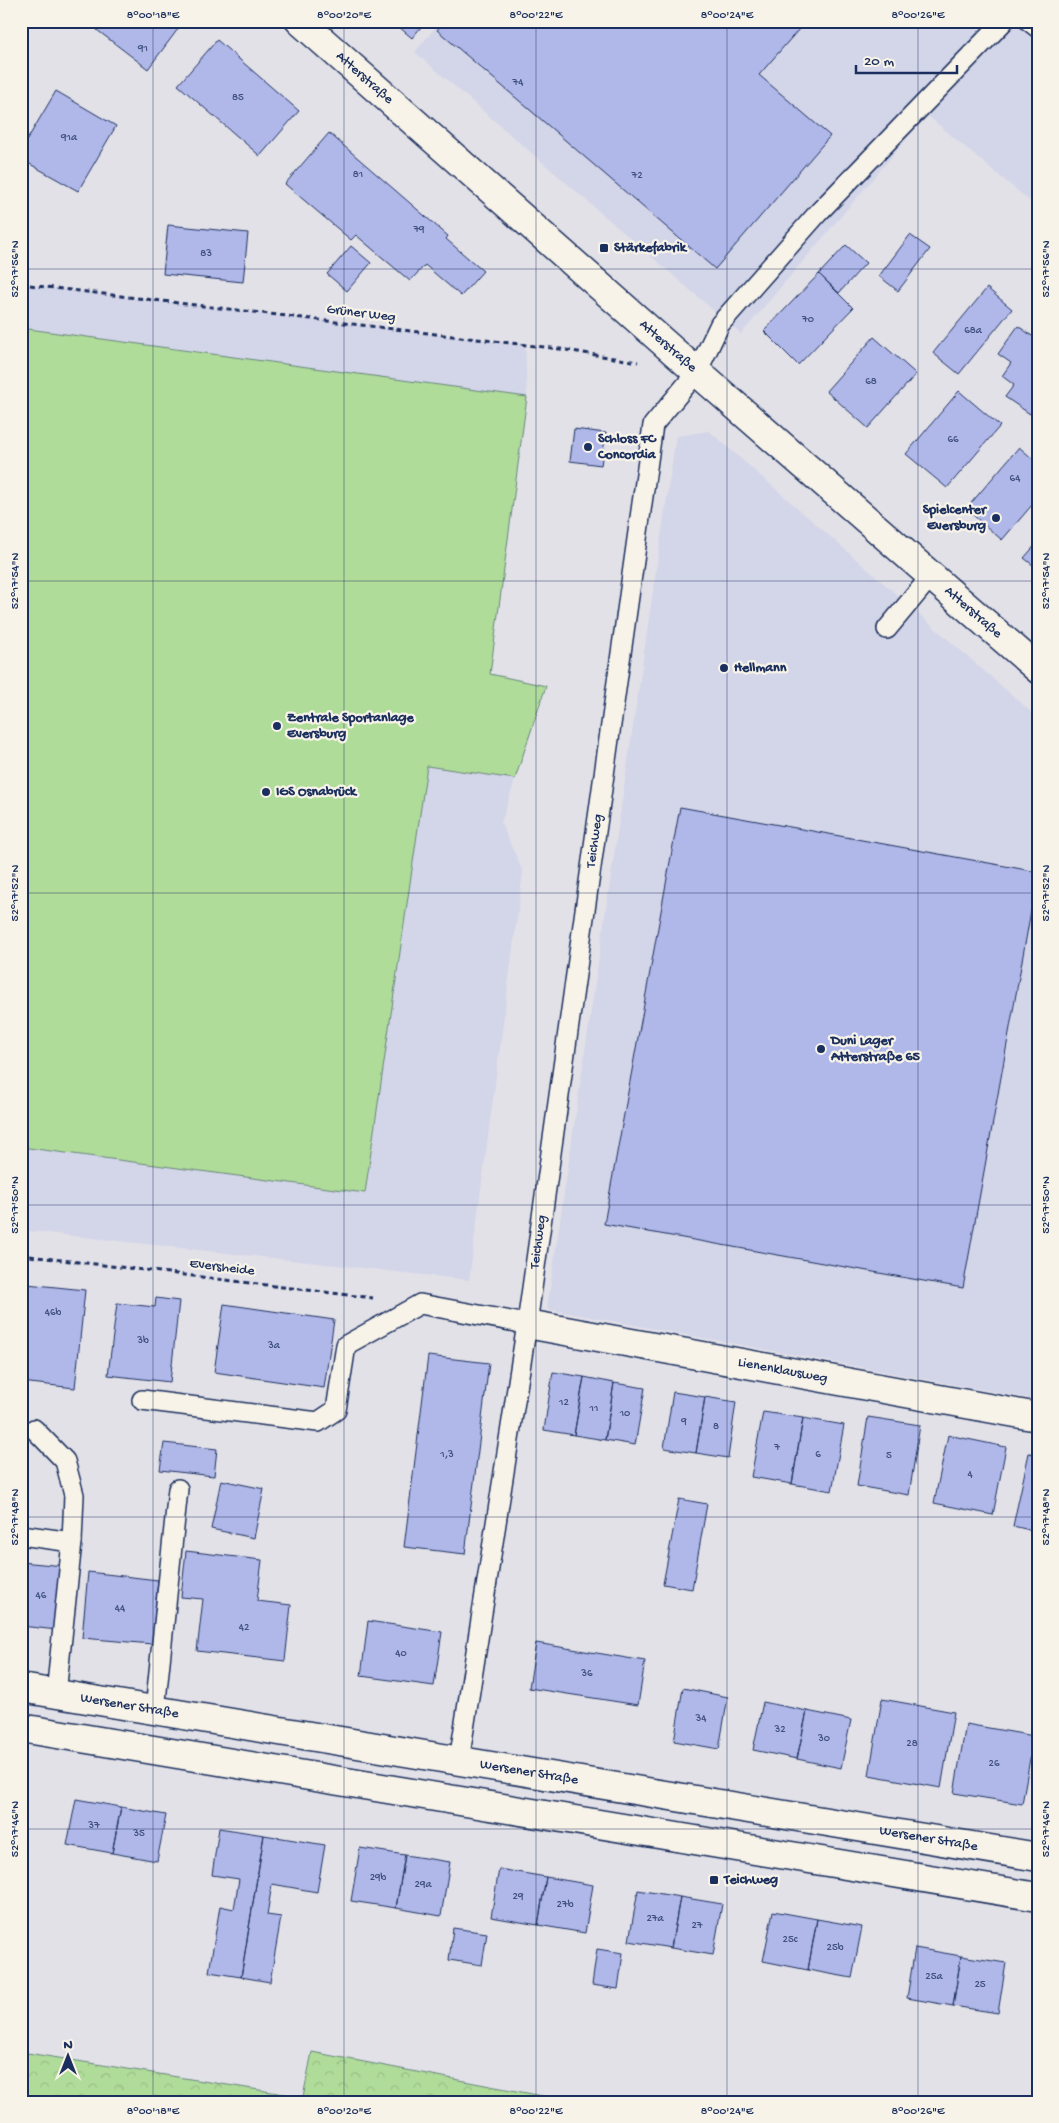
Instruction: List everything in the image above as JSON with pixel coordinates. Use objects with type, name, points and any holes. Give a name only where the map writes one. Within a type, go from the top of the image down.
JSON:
[{"type":"main road","name":"Atterstraße","points":[[300,21],[697,372],[1038,669]]},
{"type":"main road","name":"Lienenklausweg","points":[[527,1324],[1038,1417]]},
{"type":"main road","name":"Wersener Straße","points":[[21,1688],[1038,1857]]},
{"type":"main road","points":[[21,1728],[1038,1896]]},
{"type":"lane","name":"Teichweg","points":[[459,1761],[527,1324],[653,425],[697,372],[720,324],[818,213],[1004,21]]},
{"type":"lane","points":[[1029,21],[1038,28]]},
{"type":"lane","points":[[886,629],[932,575]]},
{"type":"lane","points":[[142,1400],[318,1422],[336,1410],[346,1345],[420,1304],[527,1324]]},
{"type":"lane","points":[[34,1429],[65,1461],[74,1495],[72,1542],[56,1694]]},
{"type":"lane","points":[[155,1710],[178,1489]]},
{"type":"lane","points":[[21,1534],[72,1542]]},
{"type":"path","name":"Grüner Weg","points":[[21,284],[560,349],[638,362]]},
{"type":"path","name":"Eversheide","points":[[21,1255],[420,1304]]},
{"type":"shaded area","points":[[441,21],[1038,21],[1038,208],[927,115],[741,334],[415,52]]},
{"type":"shaded area","name":"Zentrale Sportanlage Eversburg","points":[[21,284],[525,345],[527,397],[490,674],[546,686],[501,823],[523,872],[469,1280],[21,1230]]},
{"type":"shaded area","points":[[709,431],[1038,718],[1038,1400],[547,1309],[676,436]]},
{"type":"green space","name":"Zentrale Sportanlage Eversburg","points":[[21,328],[527,397],[490,674],[546,686],[515,779],[427,766],[365,1193],[21,1147]]},
{"type":"green space","points":[[21,2052],[303,2097],[312,2052],[574,2102],[21,2102]]},
{"type":"building","points":[[104,21],[184,21],[148,69],[97,30]]},
{"type":"building","points":[[392,21],[426,21],[412,38]]},
{"type":"building","points":[[445,21],[806,21],[759,75],[830,136],[715,269],[437,30]]},
{"type":"building","points":[[217,40],[299,111],[260,156],[178,85]]},
{"type":"building","points":[[56,91],[116,126],[78,191],[21,159],[21,150]]},
{"type":"building","points":[[329,133],[448,236],[446,239],[483,271],[461,296],[425,265],[410,281],[356,235],[351,240],[285,184]]},
{"type":"building","points":[[168,225],[248,233],[243,282],[163,274]]},
{"type":"building","points":[[910,235],[930,249],[898,291],[879,276]]},
{"type":"building","points":[[846,245],[866,263],[839,293],[819,274]]},
{"type":"building","points":[[351,246],[371,263],[347,291],[327,274]]},
{"type":"building","points":[[819,274],[853,308],[798,365],[764,331]]},
{"type":"building","points":[[987,288],[1012,309],[959,374],[933,353]]},
{"type":"building","points":[[1018,326],[1035,338],[1033,341],[1038,345],[1038,403],[1030,414],[1005,397],[1014,385],[1002,376],[1011,363],[998,354]]},
{"type":"building","points":[[874,337],[916,374],[868,428],[826,391]]},
{"type":"building","points":[[959,391],[1000,426],[947,488],[906,454]]},
{"type":"building","name":"Schloss FC Concordia","points":[[574,429],[606,433],[601,465],[570,461]]},
{"type":"building","points":[[1019,447],[1033,459],[1038,454],[1038,498],[1002,540],[966,509]]},
{"type":"building","points":[[1038,542],[1038,569],[1024,558]]},
{"type":"building","name":"Duni Lager Atterstraße 65","points":[[680,807],[1038,872],[963,1288],[604,1224]]},
{"type":"building","points":[[27,1284],[85,1290],[75,1388],[21,1382],[21,1336]]},
{"type":"building","points":[[156,1298],[179,1301],[170,1382],[108,1375],[117,1303],[155,1307]]},
{"type":"building","points":[[224,1304],[334,1320],[324,1388],[214,1372]]},
{"type":"building","points":[[428,1356],[489,1363],[465,1554],[404,1547]]},
{"type":"building","points":[[553,1372],[584,1377],[574,1435],[544,1430]]},
{"type":"building","points":[[584,1377],[614,1383],[605,1440],[574,1435]]},
{"type":"building","points":[[614,1383],[645,1388],[635,1445],[605,1440]]},
{"type":"building","points":[[673,1392],[705,1397],[696,1453],[664,1448]]},
{"type":"building","points":[[705,1397],[736,1402],[728,1458],[696,1453]]},
{"type":"building","points":[[763,1412],[803,1418],[792,1484],[751,1477]]},
{"type":"building","points":[[868,1417],[920,1425],[909,1495],[857,1486]]},
{"type":"building","points":[[803,1418],[844,1425],[832,1491],[792,1484]]},
{"type":"building","points":[[948,1435],[1006,1447],[993,1515],[934,1503]]},
{"type":"building","points":[[164,1443],[217,1449],[214,1476],[160,1470]]},
{"type":"building","points":[[1029,1453],[1038,1455],[1038,1532],[1013,1526]]},
{"type":"building","points":[[221,1480],[264,1489],[254,1538],[211,1529]]},
{"type":"building","points":[[679,1499],[707,1504],[692,1589],[663,1584]]},
{"type":"building","points":[[186,1551],[262,1560],[257,1601],[291,1605],[285,1661],[197,1651],[203,1599],[181,1597]]},
{"type":"building","points":[[21,1562],[64,1566],[57,1630],[21,1626]]},
{"type":"building","points":[[88,1572],[158,1580],[152,1644],[82,1638]]},
{"type":"building","points":[[368,1621],[442,1632],[434,1686],[361,1676]]},
{"type":"building","points":[[536,1643],[645,1661],[638,1705],[529,1688]]},
{"type":"building","points":[[683,1688],[728,1697],[719,1749],[674,1741]]},
{"type":"building","points":[[882,1699],[954,1712],[941,1788],[869,1775]]},
{"type":"building","points":[[763,1702],[807,1711],[797,1759],[753,1750]]},
{"type":"building","points":[[807,1711],[851,1720],[841,1768],[797,1759]]},
{"type":"building","points":[[966,1724],[1034,1736],[1022,1804],[954,1793]]},
{"type":"building","points":[[76,1799],[121,1807],[112,1853],[67,1845]]},
{"type":"building","points":[[121,1807],[166,1815],[157,1861],[112,1853]]},
{"type":"building","points":[[219,1828],[264,1835],[241,1977],[209,1972],[220,1906],[234,1909],[239,1879],[212,1875]]},
{"type":"building","points":[[264,1835],[325,1845],[317,1892],[272,1884],[267,1915],[281,1917],[270,1982],[241,1977]]},
{"type":"building","points":[[360,1848],[405,1855],[396,1908],[351,1901]]},
{"type":"building","points":[[405,1855],[450,1862],[441,1916],[396,1908]]},
{"type":"building","points":[[499,1869],[546,1877],[538,1925],[491,1917]]},
{"type":"building","points":[[546,1877],[593,1885],[585,1933],[538,1925]]},
{"type":"building","points":[[638,1890],[680,1897],[671,1948],[629,1941]]},
{"type":"building","points":[[680,1897],[722,1904],[713,1955],[671,1948]]},
{"type":"building","points":[[773,1911],[817,1919],[808,1970],[763,1961]]},
{"type":"building","points":[[817,1919],[862,1927],[852,1978],[808,1970]]},
{"type":"building","points":[[453,1928],[487,1933],[482,1965],[449,1960]]},
{"type":"building","points":[[915,1948],[961,1956],[953,2006],[907,1998]]},
{"type":"building","points":[[597,1949],[623,1953],[618,1989],[592,1985]]},
{"type":"building","points":[[961,1956],[1006,1963],[998,2013],[953,2006]]},
{"type":"place","name":"Stärkefabrik","points":[[604,248]]},
{"type":"place","name":"Schloss FC Concordia","points":[[588,447]]},
{"type":"place","name":"Spielcenter Eversburg","points":[[996,518]]},
{"type":"place","name":"Hellmann","points":[[724,668]]},
{"type":"place","name":"Zentrale Sportanlage Eversburg","points":[[277,726]]},
{"type":"place","name":"IGS Osnabrück","points":[[266,792]]},
{"type":"place","name":"Duni Lager Atterstraße 65","points":[[821,1049]]},
{"type":"place","name":"Teichweg","points":[[714,1880]]}]
